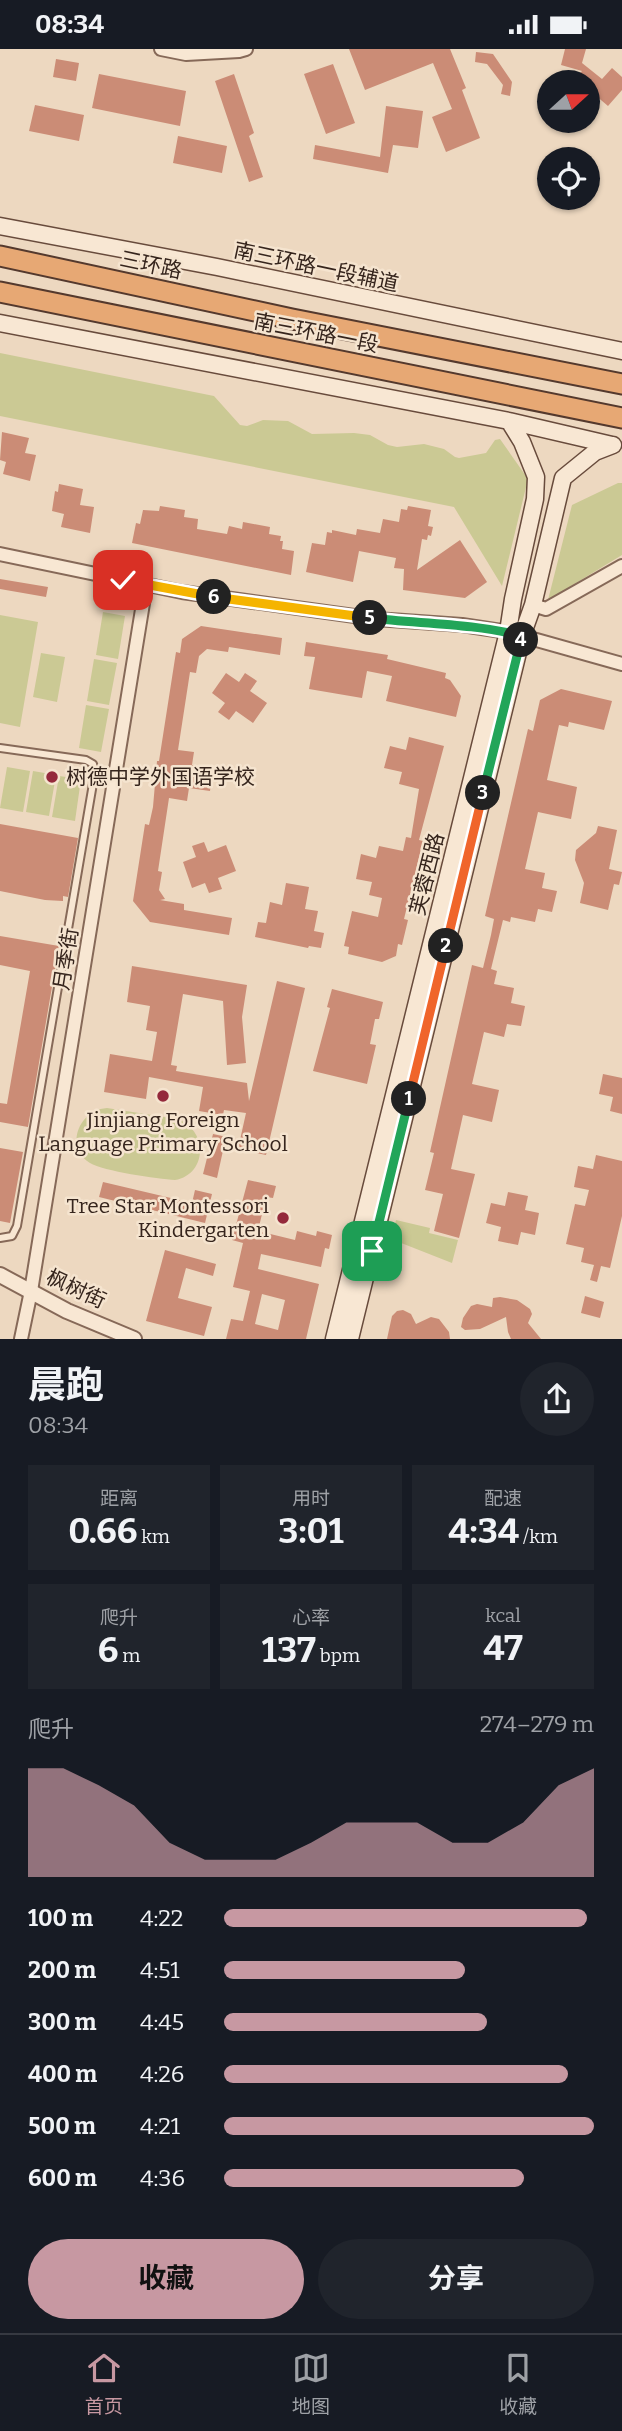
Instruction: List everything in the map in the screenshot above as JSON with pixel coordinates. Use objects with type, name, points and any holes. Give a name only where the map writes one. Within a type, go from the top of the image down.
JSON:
[{"type":"highway","name":"三环路","points":[[0,256],[292,319]]},
{"type":"highway","name":"南三环路一段","points":[[0,292],[622,418]]},
{"type":"highway","name":"南三环路一段","points":[[292,319],[541,368],[618,377]]},
{"type":"highway","points":[[518,397],[619,440]]},
{"type":"main road","name":"南三环路一段辅道","points":[[0,226],[622,351]]},
{"type":"main road","points":[[0,323],[619,440]]},
{"type":"main road","name":"芙蓉西路","points":[[351,1339],[515,634],[513,599],[536,499],[536,477],[522,442],[509,421]]},
{"type":"main road","name":"芙蓉西路","points":[[334,1339],[515,634],[533,605],[563,478],[595,452],[619,440]]},
{"type":"street","points":[[161,49],[186,54],[241,50]]},
{"type":"street","points":[[0,554],[146,585],[300,609],[376,619],[462,625],[515,634],[622,664]]},
{"type":"street","points":[[533,605],[546,608],[622,566]]},
{"type":"street","name":"月季街","points":[[20,1339],[31,1291],[146,585]]},
{"type":"street","name":"枫树街","points":[[0,1275],[67,1311],[134,1339]]},
{"type":"lane","points":[[0,747],[86,760],[93,764],[95,772],[16,1231],[0,1238]]},
{"type":"shaded area","points":[[0,353],[214,396],[240,425],[247,426],[263,420],[288,421],[312,434],[370,435],[388,445],[397,447],[424,444],[444,449],[459,458],[486,453],[495,440],[500,439],[528,479],[502,586],[454,507],[0,416]]},
{"type":"shaded area","points":[[622,483],[622,555],[548,600],[572,505]]},
{"type":"shaded area","points":[[103,612],[125,616],[118,659],[96,655]]},
{"type":"shaded area","points":[[0,615],[38,622],[20,727],[0,723]]},
{"type":"shaded area","points":[[41,653],[65,657],[57,702],[33,697]]},
{"type":"shaded area","points":[[94,659],[117,663],[109,705],[87,701]]},
{"type":"shaded area","points":[[86,705],[109,709],[101,752],[79,748]]},
{"type":"shaded area","points":[[7,767],[30,771],[23,812],[0,808]]},
{"type":"shaded area","points":[[33,771],[56,775],[49,816],[26,812]]},
{"type":"shaded area","points":[[59,776],[81,779],[75,821],[52,817]]},
{"type":"shaded area","points":[[107,1108],[177,1119],[187,1124],[199,1141],[200,1151],[194,1169],[175,1180],[118,1172],[90,1163],[78,1148],[78,1130],[89,1115]]},
{"type":"shaded area","points":[[396,1220],[430,1228],[429,1233],[458,1240],[452,1263],[391,1239]]},
{"type":"building","points":[[349,49],[450,49],[466,88],[462,90],[480,138],[446,152],[432,117],[452,109],[433,63],[365,90]]},
{"type":"building","points":[[565,49],[586,49],[582,63],[591,70],[578,70],[561,65]]},
{"type":"building","points":[[476,52],[493,54],[512,82],[510,96],[501,94],[503,85],[487,64],[475,62]]},
{"type":"building","points":[[56,59],[79,63],[76,81],[53,77]]},
{"type":"building","points":[[333,64],[355,123],[326,134],[304,74]]},
{"type":"building","points":[[612,68],[622,77],[622,90],[608,106],[600,99],[600,77],[602,79]]},
{"type":"building","points":[[99,74],[186,91],[180,126],[92,108]]},
{"type":"building","points":[[234,74],[254,133],[249,136],[263,177],[249,182],[215,81]]},
{"type":"building","points":[[35,105],[84,115],[79,141],[29,131]]},
{"type":"building","points":[[386,106],[423,111],[418,148],[393,145],[388,173],[313,159],[315,145],[380,157]]},
{"type":"building","points":[[178,136],[227,146],[222,173],[173,163]]},
{"type":"building","points":[[2,432],[29,438],[25,453],[36,455],[30,481],[3,474],[6,462],[0,460]]},
{"type":"building","points":[[59,484],[83,489],[80,505],[94,507],[90,533],[61,527],[64,514],[52,511],[55,491],[58,492]]},
{"type":"building","points":[[160,506],[185,510],[184,517],[198,519],[197,529],[227,534],[229,526],[242,529],[243,522],[270,527],[269,534],[281,536],[282,549],[294,551],[291,575],[132,543],[136,523],[140,524],[143,510],[159,511]]},
{"type":"building","points":[[408,506],[431,510],[428,526],[433,527],[431,536],[428,535],[427,540],[422,539],[417,570],[460,540],[487,582],[465,598],[403,590],[404,569],[394,568],[396,558],[359,551],[353,582],[306,572],[312,543],[325,545],[327,532],[332,533],[332,530],[356,535],[357,529],[380,533],[383,519],[399,522],[401,509],[407,510]]},
{"type":"building","points":[[0,579],[48,587],[46,597],[0,589]]},
{"type":"building","points":[[201,626],[282,638],[280,655],[229,647],[228,652],[207,649],[199,656],[196,673],[190,672],[178,750],[194,752],[192,765],[213,768],[210,791],[189,788],[187,801],[169,798],[158,871],[162,872],[159,890],[165,899],[160,900],[184,904],[184,910],[232,918],[229,935],[150,922],[133,901],[145,824],[149,825],[153,807],[157,761],[176,652],[180,653],[182,639]]},
{"type":"building","points":[[306,642],[388,655],[387,659],[446,673],[445,678],[450,680],[461,696],[456,717],[386,701],[392,676],[367,671],[362,698],[309,689],[315,657],[304,656]]},
{"type":"building","points":[[226,673],[239,682],[245,673],[257,681],[250,691],[267,703],[253,723],[236,711],[229,720],[218,712],[225,703],[212,693]]},
{"type":"building","points":[[561,689],[612,701],[604,730],[569,722],[568,727],[559,725],[547,780],[577,787],[571,819],[538,812],[525,869],[545,873],[542,888],[557,891],[552,912],[538,909],[535,922],[511,917],[510,922],[503,920],[491,969],[497,971],[494,984],[514,988],[511,1003],[525,1006],[521,1026],[507,1024],[504,1037],[484,1032],[472,1084],[499,1090],[492,1122],[463,1115],[451,1169],[475,1174],[459,1238],[434,1231],[443,1194],[425,1190],[434,1153],[430,1152],[472,965],[483,968],[491,935],[494,919],[485,916],[528,729],[533,731],[540,700]]},
{"type":"building","points":[[409,737],[444,746],[419,840],[423,841],[404,919],[408,920],[402,945],[398,944],[396,956],[382,962],[348,954],[349,947],[344,946],[352,911],[378,917],[382,898],[369,895],[372,882],[356,879],[361,854],[376,858],[379,846],[403,851],[406,837],[411,838],[419,789],[399,784],[402,772],[384,768],[390,746],[406,750]]},
{"type":"building","points":[[0,824],[78,838],[68,897],[63,896],[63,901],[45,900],[0,891]]},
{"type":"building","points":[[598,826],[617,830],[609,869],[622,872],[619,885],[614,884],[608,910],[580,903],[584,883],[575,860],[576,850],[596,833]]},
{"type":"building","points":[[204,842],[208,852],[226,845],[236,871],[218,878],[222,889],[209,893],[205,883],[192,888],[183,862],[196,857],[192,846]]},
{"type":"building","points":[[286,883],[309,887],[305,909],[318,911],[314,931],[324,933],[321,948],[308,948],[255,937],[258,922],[266,923],[270,902],[282,905]]},
{"type":"building","points":[[0,936],[59,946],[28,1127],[0,1122],[0,1103],[7,1104],[30,971],[0,965]]},
{"type":"building","points":[[132,966],[247,985],[242,1017],[246,1063],[227,1065],[223,1001],[183,994],[171,1065],[177,1066],[176,1071],[247,1083],[249,1101],[277,981],[305,988],[266,1155],[224,1146],[217,1178],[203,1174],[213,1134],[240,1140],[246,1113],[224,1110],[223,1115],[199,1111],[203,1087],[149,1077],[146,1099],[104,1092],[110,1054],[152,1061],[157,1032],[146,1030],[150,1006],[127,1002]]},
{"type":"building","points":[[332,989],[383,1002],[379,1019],[375,1019],[370,1044],[376,1045],[367,1084],[313,1071],[330,1008],[327,1007]]},
{"type":"building","points":[[603,1074],[622,1078],[622,1114],[610,1111],[613,1097],[599,1094]]},
{"type":"building","points":[[0,1148],[23,1152],[10,1223],[0,1221]]},
{"type":"building","points":[[596,1155],[622,1161],[622,1216],[610,1268],[601,1266],[597,1282],[590,1280],[594,1265],[581,1262],[584,1248],[566,1244],[575,1204],[585,1206],[589,1190],[574,1187],[578,1166],[593,1169]]},
{"type":"building","points":[[248,1180],[276,1186],[273,1198],[266,1197],[258,1231],[295,1240],[297,1231],[316,1236],[317,1231],[332,1235],[329,1249],[325,1248],[321,1267],[261,1254],[258,1269],[319,1284],[306,1339],[226,1339],[231,1319],[243,1321],[250,1291],[233,1287],[243,1243],[232,1240]],"holes":[[[262,1294],[285,1300],[278,1330],[255,1324]]]},
{"type":"building","points":[[103,1182],[192,1203],[195,1190],[212,1194],[205,1223],[99,1197]]},
{"type":"building","points":[[508,1192],[528,1196],[525,1210],[539,1213],[535,1235],[521,1232],[518,1245],[498,1241],[501,1227],[486,1223],[491,1203],[505,1206]]},
{"type":"building","points":[[165,1250],[216,1264],[213,1276],[186,1268],[178,1298],[212,1307],[204,1336],[146,1321]]},
{"type":"building","points":[[585,1296],[604,1302],[600,1318],[581,1313]]},
{"type":"building","points":[[493,1298],[517,1300],[530,1309],[532,1314],[528,1323],[541,1339],[511,1339],[506,1317],[480,1329],[465,1330],[461,1327],[471,1306],[477,1304],[492,1307]]},
{"type":"building","points":[[403,1310],[411,1314],[416,1324],[431,1317],[439,1319],[449,1332],[450,1339],[387,1339],[392,1316]]},
{"type":"place","name":"树德中学外国语学校","points":[[52,777]]},
{"type":"place","name":"Jinjiang Foreign Language Primary School","points":[[163,1096]]},
{"type":"place","name":"Tree Star Montessori Kindergarten","points":[[283,1218]]},
{"type":"route","points":[[123,580],[183,592],[300,609],[376,619],[462,625],[522,636],[372,1251]]}]
